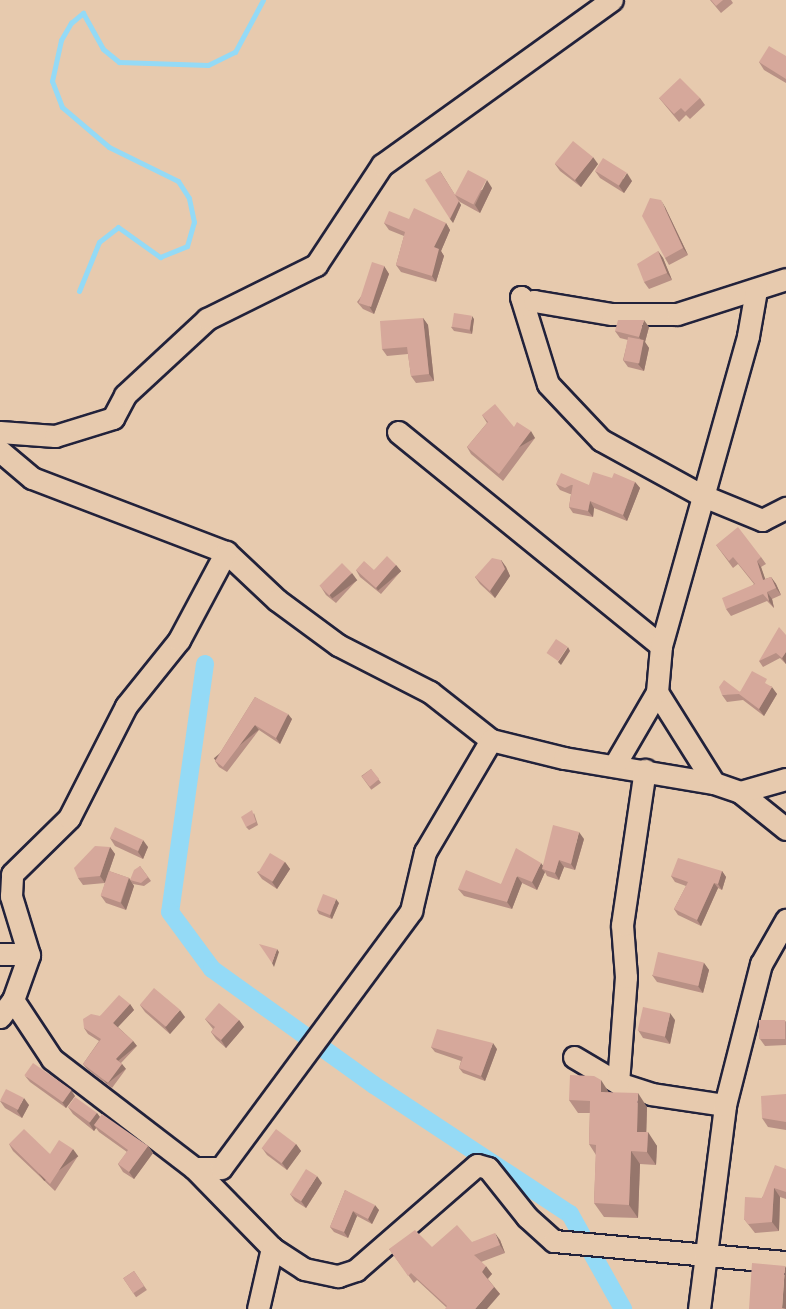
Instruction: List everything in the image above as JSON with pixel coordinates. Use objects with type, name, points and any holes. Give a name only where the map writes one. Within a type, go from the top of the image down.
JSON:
[{"type":"street","points":[[0,432],[55,436],[113,418],[125,395],[207,319],[316,265],[382,166],[612,0]]},
{"type":"street","points":[[786,279],[670,314],[612,314],[534,300],[526,305],[521,297],[555,395],[613,449],[701,495],[762,520],[786,508]]},
{"type":"street","points":[[614,766],[657,692],[661,646],[701,495],[748,336],[756,290]]},
{"type":"street","points":[[398,432],[661,646]]},
{"type":"street","points":[[0,451],[32,478],[226,552],[277,600],[338,645],[430,692],[491,740],[614,766],[714,783],[740,792],[786,829]]},
{"type":"street","points":[[0,1017],[13,1000],[27,954],[11,896],[12,874],[65,824],[126,706],[179,640],[226,552]]},
{"type":"street","points":[[657,692],[714,783]]},
{"type":"street","points":[[194,1168],[221,1168],[320,1028],[411,911],[425,852],[491,740]]},
{"type":"street","points":[[618,1083],[626,977],[622,925],[645,770]]},
{"type":"street","points":[[740,792],[786,779]]},
{"type":"street","points":[[699,1309],[725,1105],[761,964],[786,920]]},
{"type":"street","points":[[0,954],[27,954]]},
{"type":"street","points":[[13,1000],[52,1059],[194,1168],[272,1248],[314,1272],[338,1276],[356,1270],[477,1165],[488,1168],[527,1217],[554,1241],[706,1257],[786,1262]]},
{"type":"street","points":[[574,1057],[618,1083],[651,1094],[725,1105]]},
{"type":"street","points":[[258,1309],[272,1248]]},
{"type":"building","points":[[711,0],[723,0],[716,6]]},
{"type":"building","points":[[769,46],[786,56],[786,79],[759,62]]},
{"type":"building","points":[[680,78],[700,98],[685,112],[681,108],[674,114],[659,98]]},
{"type":"building","points":[[573,141],[593,157],[575,180],[555,164]]},
{"type":"building","points":[[603,158],[627,173],[619,186],[595,171]]},
{"type":"building","points":[[468,170],[487,180],[473,205],[455,195]]},
{"type":"building","points":[[440,171],[459,201],[450,219],[425,180]]},
{"type":"building","points":[[650,198],[661,200],[683,248],[665,258],[642,216]]},
{"type":"building","points":[[414,208],[446,223],[434,247],[439,249],[432,276],[396,265],[405,232],[384,223],[389,211],[409,219]]},
{"type":"building","points":[[658,251],[667,273],[644,282],[637,264]]},
{"type":"building","points":[[372,262],[384,266],[371,307],[359,303]]},
{"type":"building","points":[[454,313],[472,316],[470,330],[452,327]]},
{"type":"building","points":[[423,318],[429,374],[411,376],[407,347],[382,349],[380,321]]},
{"type":"building","points":[[618,320],[644,320],[639,337],[615,331]]},
{"type":"building","points":[[628,337],[644,340],[639,364],[623,361]]},
{"type":"building","points":[[495,404],[514,427],[517,422],[531,431],[499,474],[467,447],[488,422],[482,415]]},
{"type":"building","points":[[593,472],[612,478],[614,473],[635,482],[623,515],[590,501],[588,511],[569,507],[573,484],[565,488],[556,484],[561,473],[589,485]]},
{"type":"building","points":[[738,527],[761,557],[757,561],[763,580],[771,577],[776,588],[767,592],[769,601],[763,594],[726,609],[722,598],[755,584],[733,557],[729,561],[716,545]]},
{"type":"building","points":[[387,556],[396,565],[376,588],[356,570],[364,561],[374,570]]},
{"type":"building","points":[[492,558],[501,560],[505,569],[490,591],[475,577]]},
{"type":"building","points":[[342,563],[352,573],[329,596],[319,586]]},
{"type":"building","points":[[779,627],[786,635],[786,652],[782,658],[776,653],[759,661]]},
{"type":"building","points":[[556,639],[568,647],[558,661],[546,653]]},
{"type":"building","points":[[752,671],[767,679],[765,683],[772,687],[759,709],[739,694],[722,695],[719,687],[724,680],[740,692]]},
{"type":"building","points":[[255,697],[288,714],[276,738],[255,725],[223,767],[215,761]]},
{"type":"building","points":[[371,769],[379,779],[370,787],[362,777]]},
{"type":"building","points":[[252,810],[256,822],[246,827],[241,817]]},
{"type":"building","points":[[553,825],[579,832],[571,864],[559,860],[555,873],[542,869]]},
{"type":"building","points":[[115,827],[143,840],[138,851],[110,838]]},
{"type":"building","points":[[95,846],[110,847],[100,876],[78,878],[74,868]]},
{"type":"building","points":[[516,848],[541,863],[532,882],[517,876],[507,902],[458,889],[466,870],[501,884]]},
{"type":"building","points":[[270,853],[285,862],[273,881],[258,873]]},
{"type":"building","points":[[678,858],[722,871],[718,884],[714,883],[697,920],[674,909],[688,882],[671,876]]},
{"type":"building","points":[[140,866],[148,877],[141,883],[130,880],[134,870]]},
{"type":"building","points":[[109,871],[129,878],[120,902],[101,896]]},
{"type":"building","points":[[323,894],[336,899],[330,915],[317,910]]},
{"type":"building","points":[[259,944],[277,949],[272,963]]},
{"type":"building","points":[[658,952],[704,963],[698,986],[653,975]]},
{"type":"building","points":[[154,988],[180,1010],[166,1027],[140,1005]]},
{"type":"building","points":[[119,995],[130,1004],[113,1023],[133,1041],[116,1059],[122,1064],[108,1083],[83,1064],[101,1039],[84,1028],[83,1019],[91,1014],[100,1016]]},
{"type":"building","points":[[219,1003],[239,1020],[221,1040],[211,1032],[215,1027],[205,1019]]},
{"type":"building","points":[[643,1007],[670,1013],[665,1037],[638,1030]]},
{"type":"building","points":[[759,1020],[785,1020],[785,1039],[759,1039]]},
{"type":"building","points":[[437,1029],[493,1043],[481,1076],[459,1068],[463,1057],[431,1047]]},
{"type":"building","points":[[33,1063],[72,1090],[63,1102],[24,1075]]},
{"type":"building","points":[[570,1075],[594,1076],[601,1080],[601,1092],[638,1093],[637,1132],[648,1132],[647,1152],[631,1151],[629,1205],[594,1203],[596,1145],[589,1144],[590,1101],[569,1100]]},
{"type":"building","points":[[6,1089],[24,1098],[18,1110],[0,1101]]},
{"type":"building","points":[[786,1094],[786,1122],[762,1118],[761,1096]]},
{"type":"building","points":[[75,1097],[97,1113],[90,1123],[68,1107]]},
{"type":"building","points":[[102,1114],[148,1146],[129,1172],[118,1164],[128,1150],[94,1125]]},
{"type":"building","points":[[24,1129],[50,1154],[59,1140],[73,1149],[50,1184],[9,1144]]},
{"type":"building","points":[[276,1129],[296,1144],[282,1163],[262,1148]]},
{"type":"building","points":[[775,1165],[786,1169],[786,1192],[774,1188],[772,1222],[748,1224],[744,1219],[745,1197],[762,1198]]},
{"type":"building","points":[[306,1169],[317,1176],[301,1201],[290,1194]]},
{"type":"building","points":[[345,1190],[375,1205],[368,1219],[353,1211],[344,1232],[330,1227]]},
{"type":"building","points":[[457,1225],[472,1242],[495,1233],[500,1245],[474,1255],[486,1266],[482,1272],[494,1287],[475,1309],[445,1309],[447,1306],[411,1273],[408,1276],[389,1249],[415,1230],[432,1247]]},
{"type":"building","points":[[752,1263],[785,1266],[782,1308],[786,1309],[749,1309]]},
{"type":"building","points":[[134,1271],[144,1286],[133,1293],[123,1278]]},
{"type":"waterway","points":[[79,291],[99,242],[118,227],[160,257],[187,246],[194,222],[189,198],[178,181],[109,147],[62,107],[52,81],[61,40],[71,23],[83,13],[103,49],[119,62],[208,65],[235,52],[263,0]]},
{"type":"waterway","points":[[205,664],[170,912],[212,969],[374,1085],[570,1214],[623,1309]]}]
